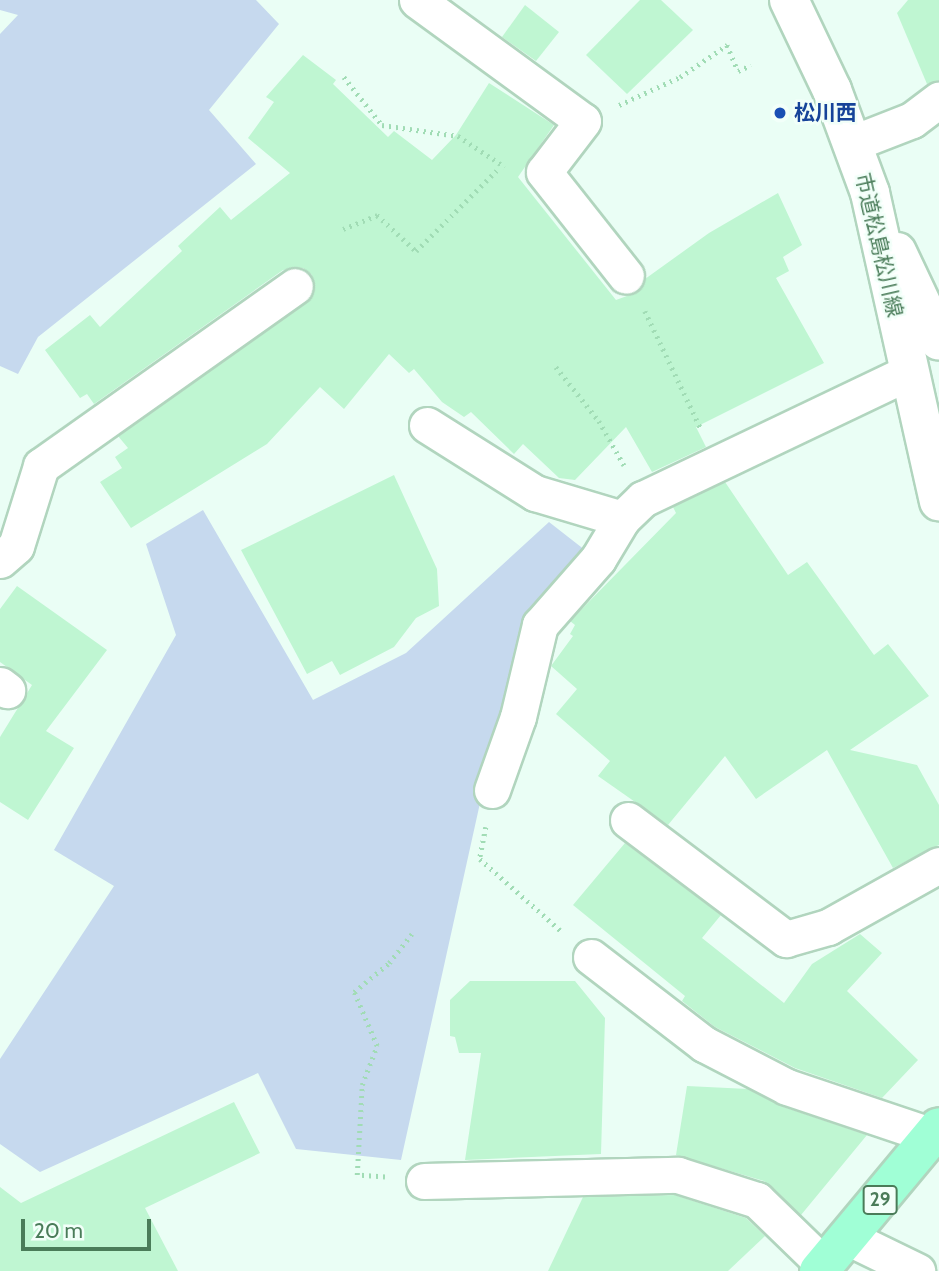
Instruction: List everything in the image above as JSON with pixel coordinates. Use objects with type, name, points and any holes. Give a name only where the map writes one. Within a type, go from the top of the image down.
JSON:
[{"type":"main road","name":"29","points":[[830,1258],[936,1132]]},
{"type":"street","points":[[417,0],[583,121],[544,172],[626,276]]},
{"type":"street","name":"市道松島松川線","points":[[789,0],[853,142],[870,192],[907,373],[939,501]]},
{"type":"street","points":[[853,142],[912,120],[939,100]]},
{"type":"street","points":[[870,192],[939,341]]},
{"type":"street","points":[[0,560],[16,546],[41,466],[295,286]]},
{"type":"street","points":[[492,790],[518,717],[540,625],[598,559],[633,509],[716,465],[907,373]]},
{"type":"street","points":[[427,425],[535,493],[633,509]]},
{"type":"street","points":[[628,820],[786,939],[828,926],[939,865]]},
{"type":"street","points":[[590,957],[704,1044],[787,1087],[936,1132]]},
{"type":"street","points":[[425,1181],[678,1175],[757,1200],[830,1258],[917,1271]]},
{"type":"path","points":[[583,121],[680,77],[727,45],[738,71],[751,65]]},
{"type":"path","points":[[344,77],[383,125],[458,136],[500,167],[544,172]]},
{"type":"path","points":[[343,229],[377,215],[416,251],[500,167]]},
{"type":"path","points":[[626,276],[664,345],[716,465]]},
{"type":"path","points":[[556,367],[599,421],[633,509]]},
{"type":"path","points":[[492,790],[480,859],[590,957]]},
{"type":"path","points":[[412,934],[389,963],[355,992],[377,1046],[362,1085],[357,1175],[425,1181]]},
{"type":"shaded area","points":[[0,0],[256,0],[279,24],[209,110],[256,164],[38,337],[18,374],[0,366],[0,34],[18,15],[0,10]]},
{"type":"shaded area","points":[[203,510],[313,700],[406,653],[549,522],[590,554],[484,785],[401,1160],[296,1149],[258,1073],[40,1172],[0,1144],[0,1059],[114,886],[54,850],[176,635],[146,544]]},
{"type":"building","points":[[640,0],[661,0],[693,30],[627,94],[586,55]]},
{"type":"building","points":[[908,0],[939,0],[939,80],[927,84],[897,13]]},
{"type":"building","points":[[525,5],[559,32],[536,61],[502,37]]},
{"type":"building","points":[[303,55],[336,80],[333,84],[388,137],[394,131],[432,160],[456,135],[489,83],[554,125],[518,177],[616,300],[638,292],[645,279],[709,233],[778,193],[802,245],[783,257],[789,271],[776,278],[824,363],[696,427],[706,447],[652,472],[626,427],[575,480],[559,478],[523,444],[514,454],[471,412],[464,417],[442,402],[414,369],[409,373],[389,354],[344,409],[320,387],[267,444],[131,528],[100,482],[122,468],[115,457],[128,448],[118,436],[307,302],[313,294],[312,275],[303,268],[283,270],[94,404],[87,394],[80,398],[45,350],[90,315],[100,327],[182,251],[178,246],[220,207],[231,220],[290,173],[248,138],[274,102],[266,97]]},
{"type":"building","points":[[394,475],[437,569],[439,606],[416,618],[394,647],[340,675],[332,661],[307,674],[241,550]]},
{"type":"building","points":[[725,482],[788,575],[807,562],[874,655],[888,644],[929,696],[850,750],[917,765],[939,805],[939,845],[893,868],[827,750],[756,799],[725,756],[668,825],[598,776],[610,761],[556,714],[577,689],[551,666],[573,636],[570,634],[575,625],[570,621],[676,513],[673,507]]},
{"type":"building","points":[[17,586],[107,650],[46,731],[74,748],[28,820],[0,802],[0,737],[32,685],[0,662],[0,609]]},
{"type":"building","points":[[625,843],[721,915],[702,938],[784,1003],[812,964],[860,934],[882,953],[847,991],[918,1060],[882,1098],[795,1068],[715,1027],[682,1001],[685,996],[573,905]]},
{"type":"building","points":[[470,981],[575,981],[605,1018],[601,1154],[465,1160],[481,1053],[459,1053],[455,1037],[450,1036],[450,1000]]},
{"type":"building","points":[[687,1086],[748,1089],[781,1106],[867,1135],[801,1215],[764,1181],[676,1155]]},
{"type":"building","points":[[234,1102],[260,1153],[145,1208],[178,1271],[0,1271],[0,1187],[21,1203]]},
{"type":"building","points":[[675,1195],[746,1218],[765,1236],[728,1271],[548,1271],[583,1197]]},
{"type":"place","name":"松川西","points":[[780,113]]}]
